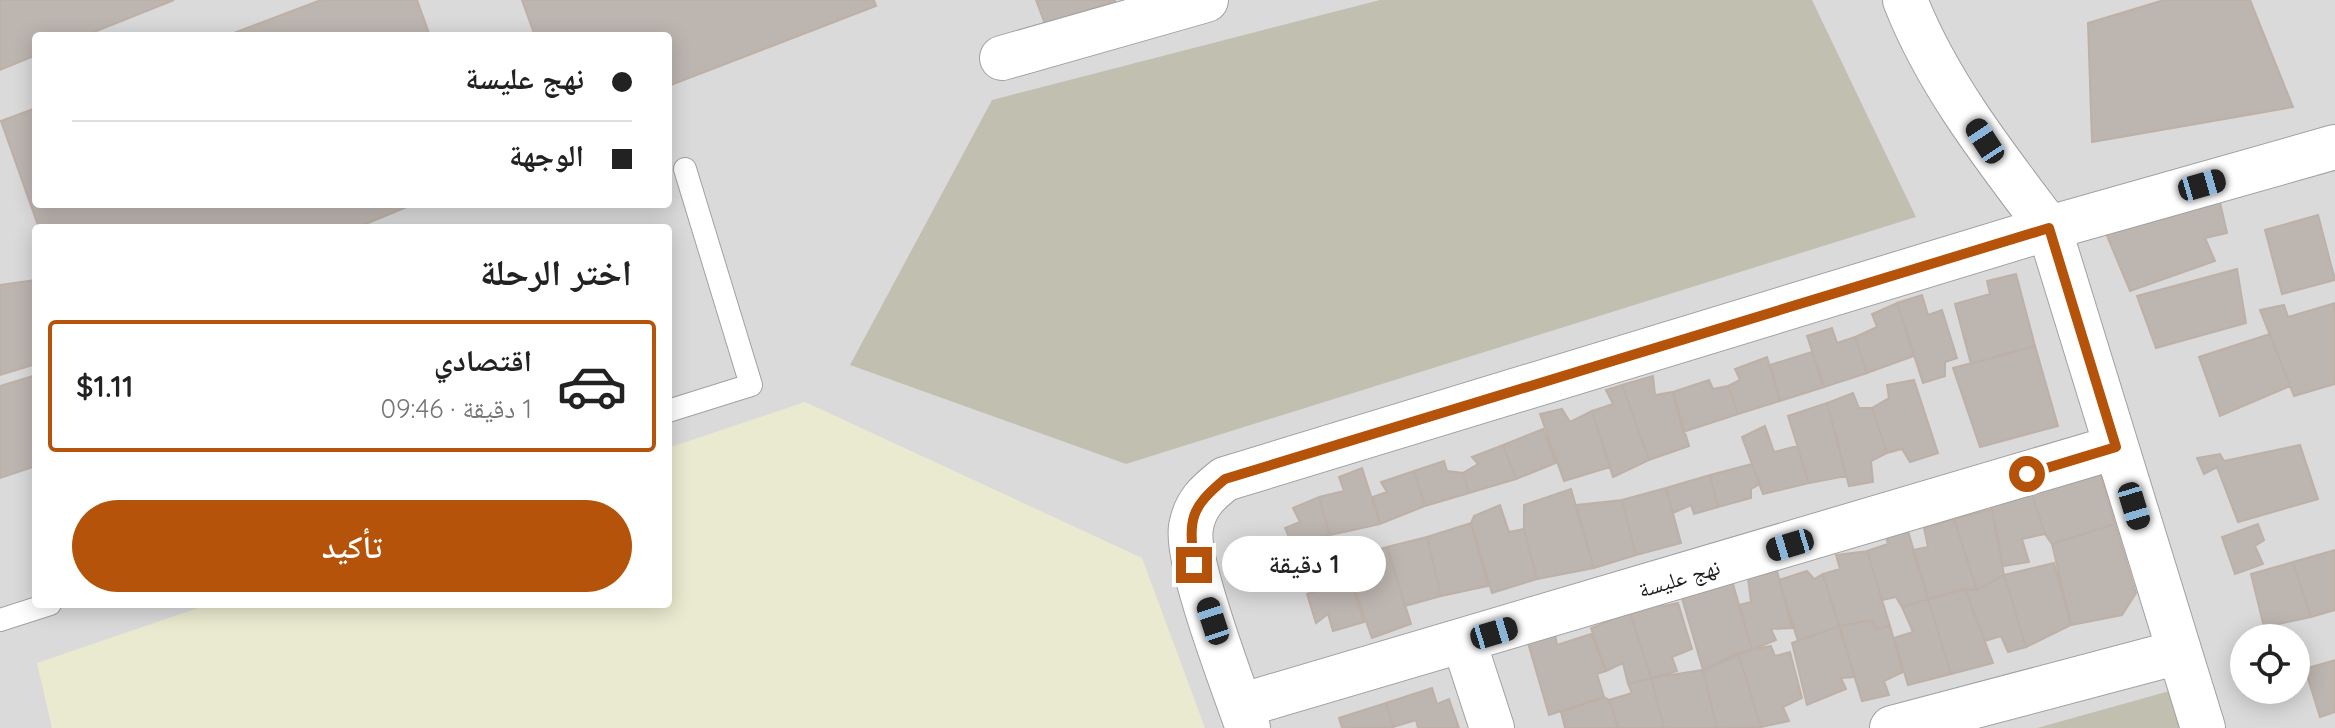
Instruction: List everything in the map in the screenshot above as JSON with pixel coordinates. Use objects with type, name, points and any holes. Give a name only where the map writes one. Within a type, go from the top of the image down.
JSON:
[{"type":"street","points":[[1002,58],[1206,0]]},
{"type":"street","points":[[1905,0],[1914,25],[1958,99],[1999,162],[2049,228],[2203,728]]},
{"type":"street","points":[[1244,717],[1194,565],[1190,529],[1200,500],[1225,479],[2049,228],[2332,155]]},
{"type":"street","name":"نهج عليسة","points":[[1244,717],[1464,642],[2116,447]]},
{"type":"street","points":[[1464,642],[1492,728]]},
{"type":"street","points":[[1920,724],[2179,652]]},
{"type":"lane","points":[[672,410],[751,385],[685,169]]},
{"type":"lane","points":[[0,620],[38,608]]},
{"type":"shaded area","points":[[0,0],[2335,0],[2335,728],[0,728]]},
{"type":"shaded area","points":[[1380,0],[1812,0],[1916,217],[1126,464],[850,365],[992,100]]},
{"type":"shaded area","points":[[2173,690],[2184,728],[2037,728]]},
{"type":"green space","points":[[805,402],[1142,558],[1205,728],[52,728],[37,663],[198,608],[672,608],[672,447]]},
{"type":"building","points":[[0,0],[174,0],[94,32],[32,32],[32,57],[0,70]]},
{"type":"building","points":[[321,0],[417,0],[429,32],[237,32]]},
{"type":"building","points":[[522,0],[874,0],[876,6],[672,84],[672,32],[534,32]]},
{"type":"building","points":[[1036,0],[1115,0],[1115,1],[1045,24]]},
{"type":"building","points":[[2164,0],[2250,0],[2293,107],[2092,142],[2088,23]]},
{"type":"building","points":[[32,109],[32,208],[404,208],[366,224],[38,224],[1,121]]},
{"type":"building","points":[[2219,198],[2227,233],[2205,238],[2215,261],[2130,291],[2105,231]]},
{"type":"building","points":[[2318,215],[2335,280],[2282,294],[2265,230]]},
{"type":"building","points":[[2237,269],[2246,323],[2156,348],[2137,296]]},
{"type":"building","points":[[2016,274],[2035,346],[1971,364],[1955,304],[1990,294],[1987,281]]},
{"type":"building","points":[[32,281],[32,365],[0,375],[0,285]]},
{"type":"building","points":[[1922,295],[1928,315],[1942,310],[1957,358],[1945,362],[1945,376],[1923,383],[1897,303]]},
{"type":"building","points":[[1897,303],[1914,356],[1867,373],[1855,337],[1877,327],[1872,314]]},
{"type":"building","points":[[2335,303],[2335,384],[2294,396],[2260,310],[2284,305],[2288,317]]},
{"type":"building","points":[[1832,328],[1837,343],[1855,337],[1867,373],[1824,387],[1807,336]]},
{"type":"building","points":[[2270,334],[2290,386],[2220,416],[2199,357]]},
{"type":"building","points":[[2035,346],[2058,426],[1980,447],[1953,368]]},
{"type":"building","points":[[1812,352],[1824,387],[1780,401],[1770,365]]},
{"type":"building","points":[[1767,357],[1780,401],[1738,414],[1728,386],[1740,380],[1735,369]]},
{"type":"building","points":[[32,376],[32,467],[0,478],[0,386]]},
{"type":"building","points":[[1653,376],[1655,395],[1673,392],[1689,446],[1649,460],[1622,385]]},
{"type":"building","points":[[1709,380],[1713,389],[1728,386],[1738,414],[1683,432],[1673,392]]},
{"type":"building","points":[[1914,380],[1938,453],[1910,462],[1902,449],[1887,453],[1872,408],[1889,398],[1887,385]]},
{"type":"building","points":[[1622,385],[1649,460],[1613,477],[1592,411],[1613,404],[1606,390]]},
{"type":"building","points":[[1853,393],[1859,408],[1872,408],[1887,453],[1871,461],[1873,482],[1849,486],[1827,403]]},
{"type":"building","points":[[1827,403],[1846,476],[1809,483],[1788,416]]},
{"type":"building","points":[[1562,409],[1570,422],[1592,411],[1610,467],[1564,481],[1540,414]]},
{"type":"building","points":[[1765,426],[1774,452],[1797,446],[1809,483],[1763,494],[1742,437]]},
{"type":"building","points":[[1543,429],[1556,463],[1516,479],[1503,445]]},
{"type":"building","points":[[1503,445],[1516,479],[1469,493],[1463,473],[1478,464],[1472,457]]},
{"type":"building","points":[[2300,445],[2318,499],[2238,522],[2217,467],[2204,474],[2197,458],[2220,454],[2224,461]]},
{"type":"building","points":[[1444,461],[1447,471],[1463,473],[1469,493],[1425,506],[1414,471]]},
{"type":"building","points":[[1752,464],[1760,484],[1751,489],[1751,498],[1718,507],[1710,475]]},
{"type":"building","points":[[1362,468],[1380,524],[1330,535],[1319,497],[1344,491],[1339,477]]},
{"type":"building","points":[[1414,471],[1425,506],[1380,524],[1373,497],[1387,492],[1381,482]]},
{"type":"building","points":[[2100,473],[2115,524],[2052,544],[2045,534],[2031,491]]},
{"type":"building","points":[[1710,475],[1718,507],[1694,514],[1691,505],[1673,513],[1666,488]]},
{"type":"building","points":[[1666,488],[1681,543],[1636,555],[1622,500]]},
{"type":"building","points":[[1571,489],[1594,568],[1537,579],[1524,529],[1524,505]]},
{"type":"building","points":[[2031,491],[2045,534],[2022,539],[2029,562],[2003,566],[1992,509],[1984,493]]},
{"type":"building","points":[[1319,497],[1330,535],[1291,542],[1285,528],[1300,522],[1293,508]]},
{"type":"building","points":[[1622,500],[1636,555],[1594,568],[1575,505]]},
{"type":"building","points":[[1500,505],[1509,532],[1524,529],[1537,579],[1492,593],[1471,523],[1474,516]]},
{"type":"building","points":[[1992,509],[2004,575],[1977,590],[1954,519]]},
{"type":"building","points":[[1954,519],[1977,590],[1965,589],[1928,599],[1913,550],[1928,547],[1924,528]]},
{"type":"building","points":[[1471,523],[1488,586],[1441,596],[1427,537]]},
{"type":"building","points":[[1906,524],[1928,599],[1902,607],[1896,597],[1882,600],[1867,551],[1888,544],[1884,530]]},
{"type":"building","points":[[2115,524],[2136,593],[2122,615],[2071,625],[2052,544]]},
{"type":"building","points":[[2258,524],[2264,540],[2255,546],[2263,564],[2235,574],[2222,537]]},
{"type":"building","points":[[1427,537],[1441,596],[1405,606],[1387,547]]},
{"type":"building","points":[[1364,539],[1366,553],[1387,547],[1411,624],[1372,638],[1341,551]]},
{"type":"building","points":[[2335,550],[2335,610],[2311,617],[2293,562]]},
{"type":"building","points":[[1867,551],[1890,626],[1876,629],[1872,620],[1839,626],[1823,574],[1840,569],[1836,555]]},
{"type":"building","points":[[2293,562],[2311,617],[2263,624],[2251,574]]},
{"type":"building","points":[[2054,563],[2071,625],[2026,647],[2004,575]]},
{"type":"building","points":[[1777,571],[1792,628],[1771,629],[1776,640],[1752,650],[1739,605],[1751,602],[1748,578]]},
{"type":"building","points":[[1807,571],[1814,579],[1823,574],[1839,626],[1798,641],[1779,580]]},
{"type":"building","points":[[2004,575],[2026,647],[2008,652],[2001,636],[1985,641],[1965,589],[1977,590]]},
{"type":"building","points":[[1731,577],[1752,650],[1703,670],[1679,588]]},
{"type":"building","points":[[1351,580],[1364,622],[1333,631],[1328,614],[1316,623],[1307,594]]},
{"type":"building","points":[[1965,589],[1993,663],[1951,674],[1928,599]]},
{"type":"building","points":[[1660,597],[1664,606],[1678,603],[1692,649],[1672,657],[1677,671],[1651,678],[1627,603]]},
{"type":"building","points":[[1928,599],[1951,674],[1908,685],[1894,638],[1913,632],[1902,607]]},
{"type":"building","points":[[1627,603],[1651,678],[1628,684],[1623,663],[1606,671],[1591,628],[1610,621],[1607,607]]},
{"type":"building","points":[[1872,620],[1876,629],[1890,626],[1903,672],[1884,681],[1889,695],[1862,701],[1839,626]]},
{"type":"building","points":[[1839,626],[1855,677],[1841,678],[1846,689],[1807,705],[1792,643]]},
{"type":"building","points":[[1554,628],[1557,645],[1591,634],[1606,671],[1597,674],[1604,697],[1549,715],[1528,643]]},
{"type":"building","points":[[1771,646],[1775,656],[1790,652],[1802,698],[1783,707],[1789,721],[1761,727],[1738,653]]},
{"type":"building","points":[[1738,653],[1761,727],[1717,728],[1703,670]]},
{"type":"building","points":[[2335,660],[2335,712],[2320,717],[2310,685],[2310,668]]},
{"type":"building","points":[[1703,670],[1717,728],[1664,728],[1651,678]]},
{"type":"building","points":[[1651,678],[1664,728],[1618,728],[1609,700],[1632,693],[1628,684]]},
{"type":"building","points":[[1432,688],[1437,704],[1449,699],[1459,728],[1418,728],[1416,720],[1393,727],[1386,703]]},
{"type":"building","points":[[1604,697],[1609,700],[1618,728],[1565,728],[1561,712]]},
{"type":"building","points":[[1386,703],[1393,727],[1342,728],[1339,718]]},
{"type":"route","points":[[1194,565],[1190,529],[1200,500],[1225,479],[2049,228],[2116,447],[2027,474]]}]
